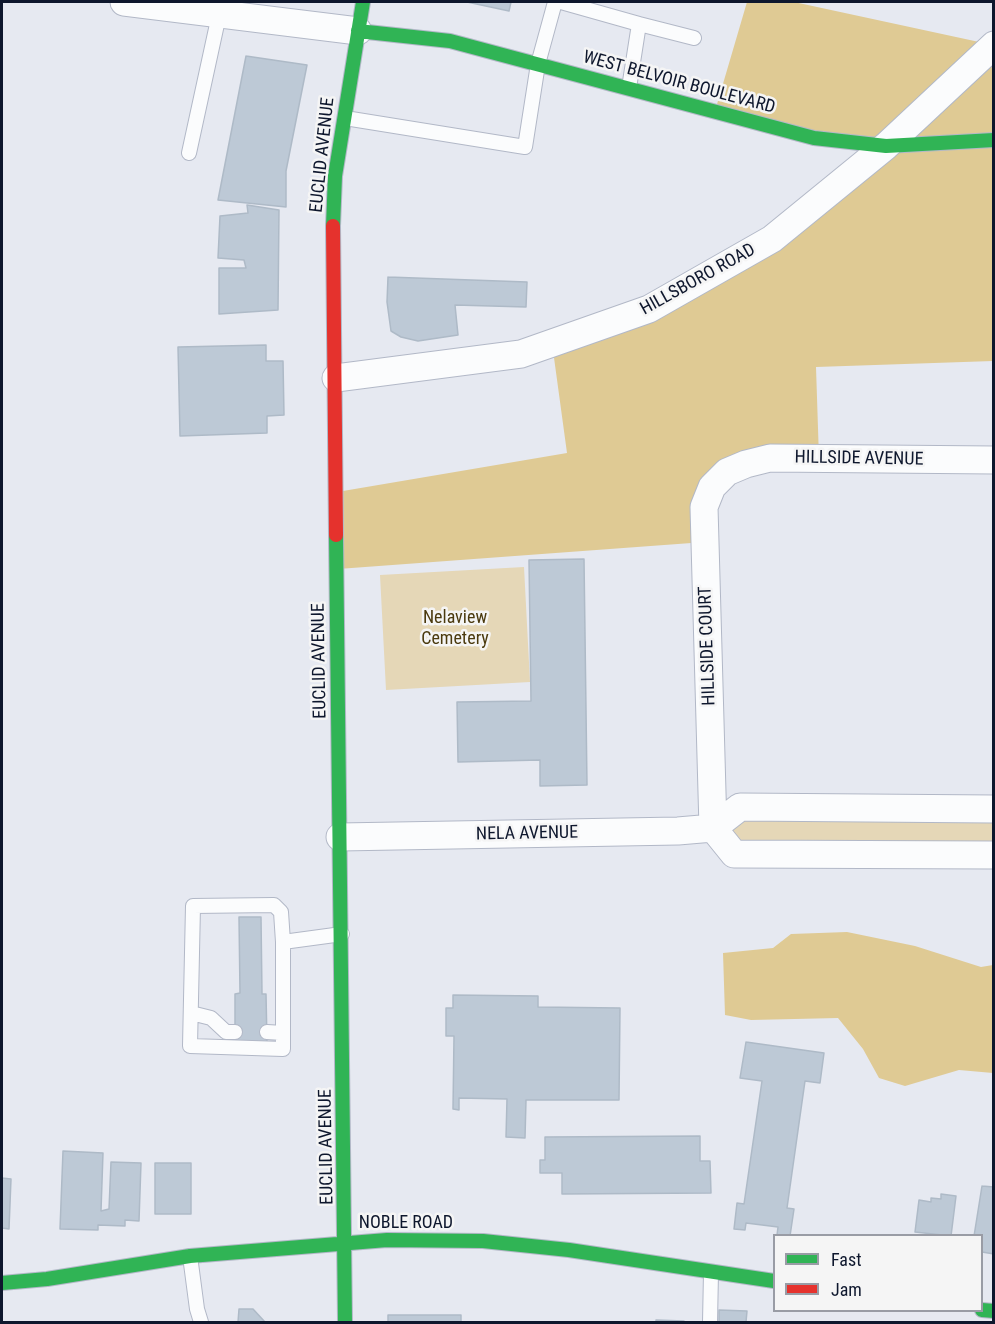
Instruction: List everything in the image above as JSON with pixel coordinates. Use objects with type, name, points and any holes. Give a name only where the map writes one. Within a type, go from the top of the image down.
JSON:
[{"type":"main road","name":"EUCLID AVENUE","points":[[345,1323],[346,1242],[333,228],[335,176],[363,2]]},
{"type":"main road","name":"WEST BELVOIR BOULEVARD","points":[[358,31],[450,41],[814,138],[886,146],[993,140]]},
{"type":"main road","name":"NOBLE ROAD","points":[[2,1283],[48,1280],[190,1256],[346,1242],[483,1241],[569,1250],[773,1281]]},
{"type":"street","points":[[124,2],[182,5],[219,15],[358,31]]},
{"type":"street","name":"HILLSBORO ROAD","points":[[336,378],[521,354],[649,309],[772,239],[886,146],[993,45]]},
{"type":"street","name":"HILLSIDE AVENUE","points":[[728,472],[746,464],[770,458],[993,460]]},
{"type":"street","name":"HILLSIDE COURT","points":[[713,828],[704,507],[712,487],[728,472]]},
{"type":"street","points":[[993,809],[740,807],[713,828],[734,854],[993,855]]},
{"type":"street","name":"NELA AVENUE","points":[[340,837],[678,831],[713,828]]},
{"type":"lane","points":[[344,118],[525,147],[538,64],[555,2]]},
{"type":"lane","points":[[561,2],[694,38]]},
{"type":"lane","points":[[189,153],[219,15]]},
{"type":"lane","points":[[629,88],[639,24]]},
{"type":"lane","points":[[274,905],[281,912],[283,942],[284,1049],[190,1046],[193,906],[274,905]]},
{"type":"lane","points":[[283,942],[342,934]]},
{"type":"lane","points":[[191,1013],[211,1018],[226,1032],[235,1032]]},
{"type":"lane","points":[[267,1032],[284,1033]]},
{"type":"lane","points":[[190,1256],[196,1309],[201,1323]]},
{"type":"lane","points":[[710,1323],[711,1273]]},
{"type":"green space","name":"Nelaview Cemetery","points":[[524,567],[530,682],[386,690],[380,575]]},
{"type":"green space","points":[[740,807],[993,809],[993,855],[734,854],[713,828]]},
{"type":"shaded area","points":[[747,2],[794,2],[993,45],[993,361],[816,367],[819,459],[727,472],[705,542],[338,569],[337,492],[567,453],[552,343],[649,309],[885,147],[715,111]]},
{"type":"shaded area","points":[[847,932],[915,946],[981,967],[993,965],[993,1073],[959,1070],[905,1086],[879,1078],[863,1049],[838,1018],[751,1020],[725,1015],[723,953],[773,948],[791,934]]},
{"type":"building","points":[[467,2],[511,2],[509,11]]},
{"type":"building","points":[[246,56],[307,65],[286,171],[286,207],[218,200]]},
{"type":"building","points":[[247,205],[279,210],[278,310],[219,314],[219,268],[246,268],[244,260],[218,258],[220,216],[248,213]]},
{"type":"building","points":[[388,277],[527,282],[526,307],[455,305],[458,335],[418,341],[401,337],[391,331],[387,302]]},
{"type":"building","points":[[266,345],[266,361],[283,361],[284,415],[267,416],[267,433],[180,436],[178,347]]},
{"type":"building","points":[[584,559],[587,785],[540,786],[540,760],[458,762],[457,702],[531,701],[529,560]]},
{"type":"building","points":[[239,917],[261,917],[262,994],[266,994],[267,1043],[235,1044],[235,994],[240,993]]},
{"type":"building","points":[[453,995],[538,996],[538,1007],[620,1008],[619,1100],[526,1100],[525,1138],[506,1137],[507,1099],[459,1098],[459,1110],[453,1109],[454,1036],[446,1036],[446,1008],[453,1008]]},
{"type":"building","points":[[746,1042],[824,1053],[820,1083],[805,1081],[787,1208],[794,1209],[790,1234],[777,1234],[778,1227],[746,1223],[745,1230],[734,1229],[737,1203],[744,1204],[762,1081],[740,1078]]},
{"type":"building","points":[[700,1136],[700,1161],[710,1161],[711,1193],[562,1194],[562,1173],[540,1173],[540,1160],[545,1160],[545,1137]]},
{"type":"building","points":[[63,1151],[103,1153],[101,1211],[109,1209],[111,1162],[141,1163],[139,1221],[125,1220],[125,1226],[98,1225],[98,1230],[60,1229]]},
{"type":"building","points":[[155,1163],[191,1163],[191,1214],[155,1214]]},
{"type":"building","points":[[2,1178],[11,1179],[9,1229],[2,1228]]},
{"type":"building","points":[[982,1186],[994,1187],[994,1254],[983,1252],[983,1234],[974,1234]]},
{"type":"building","points":[[941,1194],[956,1196],[951,1234],[915,1232],[919,1200],[931,1202],[931,1198],[941,1199]]},
{"type":"building","points":[[239,1309],[253,1309],[265,1322],[238,1322]]},
{"type":"building","points":[[719,1310],[747,1311],[746,1322],[719,1322]]},
{"type":"building","points":[[388,1315],[461,1315],[461,1322],[388,1322]]},
{"type":"building","points":[[656,1320],[684,1321],[684,1322],[656,1322]]},
{"type":"traffic: fast","points":[[333,226],[335,176],[363,2]]},
{"type":"traffic: fast","points":[[358,31],[450,41],[814,138],[886,146],[994,140]]},
{"type":"traffic: fast","points":[[336,535],[345,1322]]},
{"type":"traffic: fast","points":[[2,1283],[47,1279],[190,1256],[387,1240],[483,1241],[569,1250],[773,1281]]},
{"type":"traffic: fast","points":[[983,1310],[994,1311]]},
{"type":"traffic: jam","points":[[333,226],[336,535]]}]
